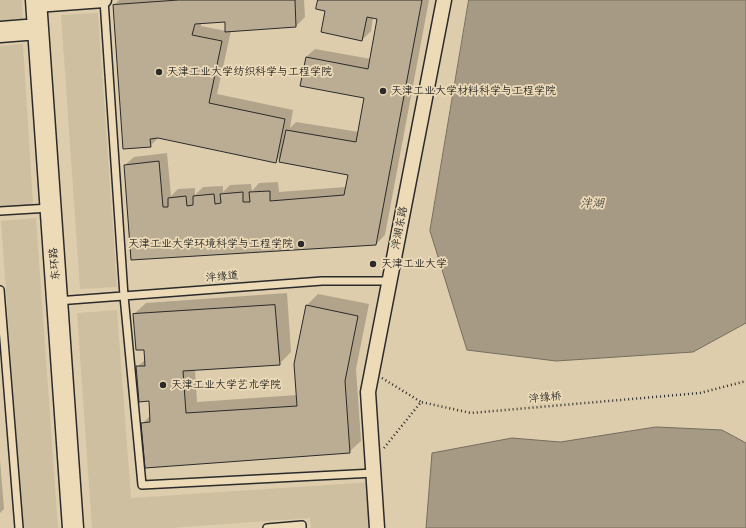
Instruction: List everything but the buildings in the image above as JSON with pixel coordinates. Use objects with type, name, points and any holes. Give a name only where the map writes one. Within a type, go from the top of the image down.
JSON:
[{"type":"street","points":[[36,2],[104,0]]},
{"type":"street","name":"泮湖东路","points":[[378,528],[368,392],[444,0]]},
{"type":"street","name":"东环路","points":[[36,2],[73,528]]},
{"type":"street","points":[[0,32],[38,29]]},
{"type":"lane","points":[[104,0],[124,296],[142,486],[373,467]]},
{"type":"lane","points":[[0,211],[51,208]]},
{"type":"lane","name":"泮缘道","points":[[57,301],[322,281],[389,281]]},
{"type":"lane","points":[[0,290],[19,528]]},
{"type":"lane","points":[[267,528],[302,525],[302,528]]},
{"type":"path","name":"泮缘桥","points":[[372,372],[421,402],[471,413],[700,393],[746,381]]},
{"type":"path","points":[[373,467],[421,402]]},
{"type":"shaded area","name":"天津工业大学","points":[[0,0],[746,0],[746,528],[0,528]]},
{"type":"shaded area","points":[[0,0],[22,0],[23,19],[0,21]]},
{"type":"shaded area","points":[[98,13],[117,287],[80,289],[61,15]]},
{"type":"shaded area","points":[[23,44],[33,205],[0,207],[0,46]]},
{"type":"shaded area","points":[[36,218],[58,528],[23,528],[1,221]]},
{"type":"shaded area","points":[[117,310],[131,498],[373,482],[376,528],[311,528],[310,518],[170,528],[92,528],[77,313]]},
{"type":"water","name":"泮湖","points":[[469,0],[746,0],[746,323],[693,352],[556,361],[467,350],[430,231]]},
{"type":"water","points":[[656,427],[722,430],[746,443],[746,528],[426,528],[432,453],[512,438],[560,442]]},
{"type":"place","name":"天津工业大学纺织科学与工程学院","points":[[159,72]]},
{"type":"place","name":"天津工业大学材料科学与工程学院","points":[[383,91]]},
{"type":"place","name":"天津工业大学环境科学与工程学院","points":[[301,244]]},
{"type":"place","name":"天津工业大学","points":[[373,264]]},
{"type":"place","name":"天津工业大学艺术学院","points":[[163,385]]}]
